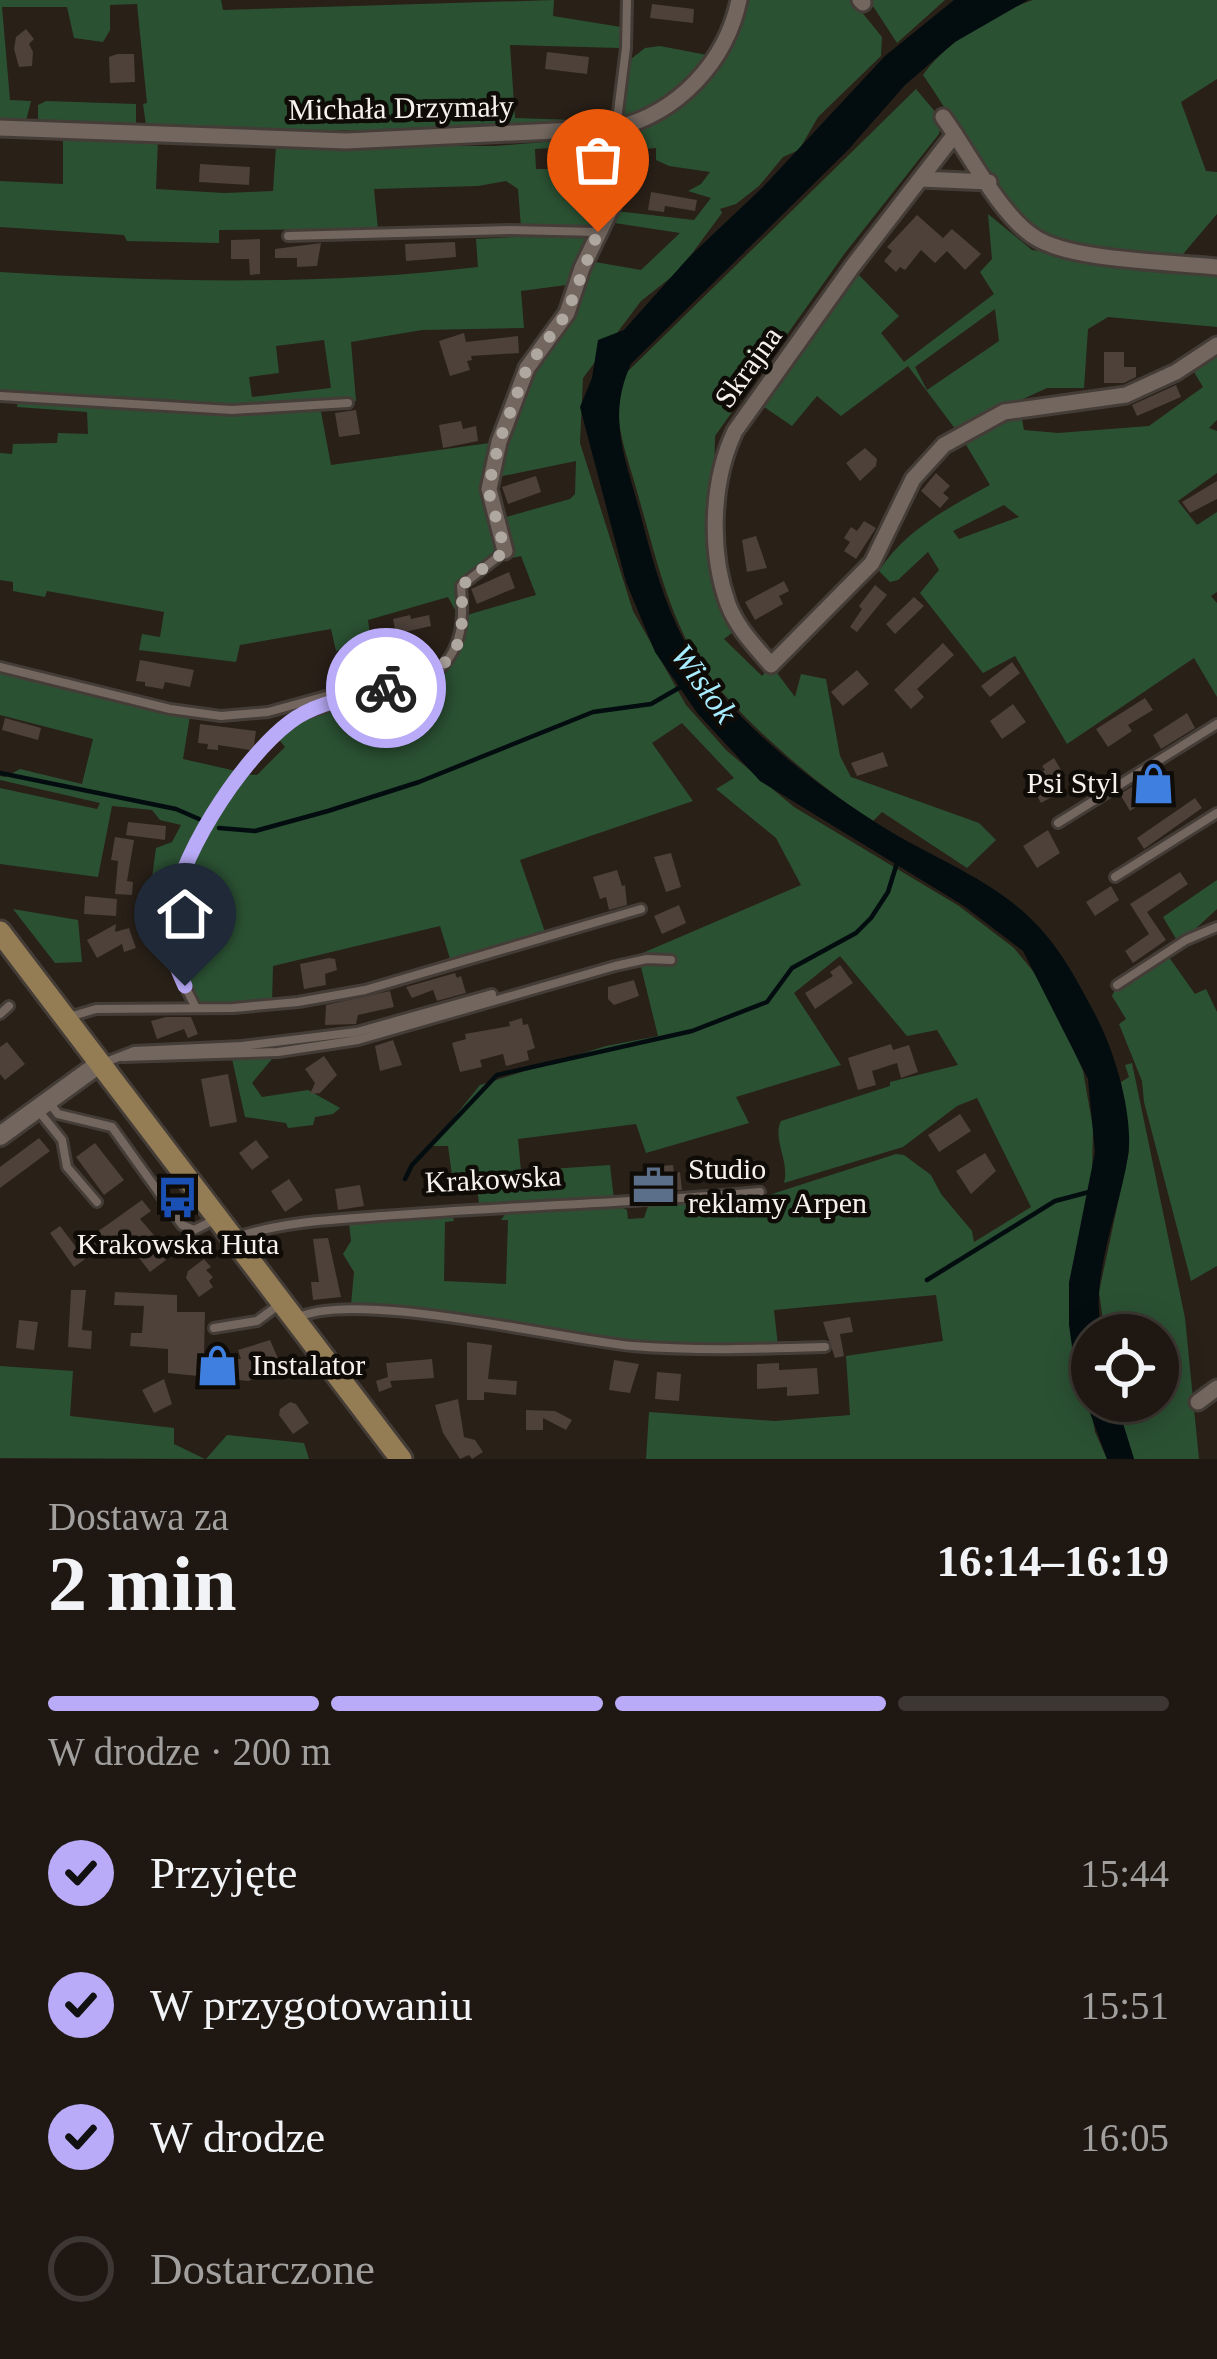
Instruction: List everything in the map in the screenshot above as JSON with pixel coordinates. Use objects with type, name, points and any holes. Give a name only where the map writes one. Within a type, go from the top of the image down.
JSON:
[{"type":"main road","points":[[0,932],[401,1459]]},
{"type":"street","name":"Michała Drzymały","points":[[0,128],[346,141],[616,128],[650,117],[700,78],[724,40],[739,0]]},
{"type":"street","points":[[944,117],[1026,231],[1043,242],[1094,254],[1217,267]]},
{"type":"street","points":[[505,551],[488,489],[499,442],[527,368],[567,313],[613,204],[616,128]]},
{"type":"street","name":"Skrajna","points":[[955,134],[852,267],[745,416],[723,457],[715,538],[728,604],[746,637],[771,665],[872,563],[913,479],[944,445],[1004,412],[1145,388],[1217,345]]},
{"type":"street","points":[[921,178],[988,182]]},
{"type":"street","points":[[2,1130],[99,1064]]},
{"type":"street","points":[[1198,1402],[1217,1388]]},
{"type":"lane","points":[[616,128],[627,0]]},
{"type":"lane","points":[[287,236],[598,232]]},
{"type":"lane","points":[[0,395],[232,410],[348,403]]},
{"type":"lane","points":[[196,1008],[175,964],[170,939],[176,885],[240,772],[305,713],[438,671],[449,661],[459,639],[464,620],[461,586],[505,551]]},
{"type":"lane","points":[[0,667],[170,709],[221,716],[268,712],[402,675]]},
{"type":"lane","points":[[1058,823],[1217,724]]},
{"type":"lane","points":[[1115,877],[1217,813]]},
{"type":"lane","points":[[66,1018],[96,1009],[298,1003],[365,990],[641,909]]},
{"type":"lane","points":[[1117,985],[1186,940],[1217,927]]},
{"type":"lane","points":[[123,1057],[278,1052],[358,1040],[615,966],[646,959],[671,960]]},
{"type":"lane","points":[[99,1064],[134,1052],[242,1046],[357,1032],[492,994]]},
{"type":"lane","points":[[0,1014],[9,1006]]},
{"type":"lane","points":[[41,1104],[62,1140],[67,1167],[97,1202]]},
{"type":"lane","points":[[41,1104],[58,1114],[112,1126],[182,1225],[194,1230],[217,1218]]},
{"type":"lane","name":"Krakowska","points":[[232,1239],[313,1220],[538,1203],[628,1204],[760,1192]]},
{"type":"lane","points":[[214,1328],[288,1312],[375,1308],[632,1346],[825,1347]]},
{"type":"green space","points":[[0,0],[221,0],[223,10],[554,0],[553,16],[621,27],[621,48],[510,45],[515,118],[605,121],[597,124],[372,130],[146,125],[137,4],[110,5],[110,30],[103,42],[74,38],[67,7],[2,7],[10,100],[31,101],[26,121],[0,121]]},
{"type":"green space","points":[[748,0],[852,0],[882,37],[881,56],[818,117],[799,150],[783,157],[736,204],[720,209],[722,213],[679,271],[641,301],[583,378],[580,443],[633,611],[686,705],[727,751],[794,807],[959,906],[1014,948],[1046,987],[1083,1071],[1093,1128],[1092,1176],[1069,1283],[1074,1314],[1071,1422],[1093,1422],[1107,1459],[646,1459],[649,1412],[775,1421],[850,1415],[846,1356],[943,1341],[936,1295],[774,1310],[778,1346],[642,1343],[351,1305],[354,1272],[343,1254],[351,1241],[349,1223],[452,1214],[454,1221],[445,1222],[444,1281],[506,1284],[508,1220],[501,1220],[509,1209],[622,1208],[628,1219],[644,1218],[648,1206],[769,1195],[896,1154],[931,1175],[972,1231],[974,1242],[1031,1207],[977,1098],[957,1106],[903,1147],[784,1183],[781,1121],[890,1086],[890,1082],[958,1065],[937,1030],[907,1036],[840,956],[794,993],[841,1065],[736,1097],[749,1123],[646,1153],[636,1124],[518,1139],[521,1171],[610,1165],[614,1200],[479,1203],[476,1181],[453,1182],[448,1146],[431,1146],[480,1085],[606,1046],[658,1036],[638,955],[801,885],[776,838],[716,789],[734,778],[682,723],[652,743],[693,801],[520,860],[546,935],[451,962],[440,926],[273,966],[272,1002],[197,1006],[175,953],[176,901],[194,856],[241,774],[257,775],[285,747],[277,737],[306,715],[437,675],[455,655],[467,615],[536,595],[521,556],[504,560],[508,543],[502,522],[570,499],[575,494],[576,461],[493,478],[528,372],[589,261],[641,270],[680,233],[608,222],[616,211],[694,220],[711,198],[688,191],[710,172],[669,166],[656,160],[656,148],[619,151],[623,136],[668,117],[704,86]]},
{"type":"green space","points":[[869,0],[945,0],[897,43]]},
{"type":"green space","points":[[1033,0],[1217,0],[1217,79],[1181,102],[1206,171],[1217,172],[1217,214],[1178,260],[1086,249],[1038,235],[996,186],[923,75],[972,30]]},
{"type":"green space","points":[[660,46],[707,55],[667,98],[625,119],[621,110],[631,59],[645,48]]},
{"type":"green space","points":[[916,89],[942,120],[939,134],[845,253],[715,436],[713,538],[737,629],[724,639],[762,676],[771,665],[795,697],[801,674],[826,679],[840,756],[851,777],[979,823],[996,840],[967,868],[882,812],[873,821],[828,789],[753,725],[712,680],[669,600],[625,451],[618,409],[620,379]]},
{"type":"green space","points":[[46,101],[136,104],[136,125],[38,123],[38,105]]},
{"type":"green space","points":[[63,136],[158,139],[156,189],[273,191],[276,146],[495,146],[605,137],[611,149],[535,149],[536,169],[567,169],[569,184],[613,180],[608,206],[595,227],[521,227],[518,189],[506,181],[374,189],[378,229],[219,230],[219,243],[127,241],[124,235],[0,227],[0,181],[63,184]]},
{"type":"green space","points":[[988,214],[1032,250],[1217,274],[1217,327],[1108,317],[1088,329],[1084,388],[1047,388],[956,430],[908,366],[841,416],[817,396],[792,426],[760,404],[854,270],[899,316],[881,333],[904,362],[994,294],[980,272],[992,259]],"holes":[[[995,309],[999,341],[927,390],[915,367]]]},
{"type":"green space","points":[[568,234],[589,240],[574,284],[521,291],[524,328],[422,330],[351,342],[356,401],[234,408],[93,402],[0,392],[0,272],[239,280],[418,273],[478,267],[476,239]],"holes":[[[324,340],[331,388],[252,397],[249,377],[279,373],[276,346]]]},
{"type":"green space","points":[[1217,349],[1217,420],[1209,428],[1217,431],[1217,473],[1178,501],[1197,525],[1217,512],[1217,592],[1211,596],[1217,603],[1217,697],[1194,658],[1067,744],[1015,656],[983,673],[920,593],[939,570],[928,552],[898,580],[890,582],[879,571],[914,532],[990,485],[962,438],[977,427],[1021,414],[1024,430],[1058,433],[1149,426],[1203,387],[1191,367]],"holes":[[[1004,505],[1019,517],[959,539],[953,531]]]},
{"type":"green space","points":[[18,398],[164,411],[320,407],[331,465],[497,442],[488,478],[502,550],[463,580],[459,617],[448,597],[368,620],[371,641],[336,651],[331,629],[240,645],[236,662],[139,650],[142,634],[160,637],[164,612],[47,591],[45,597],[13,591],[13,582],[0,580],[0,453],[12,454],[13,444],[57,443],[58,433],[88,434],[87,412],[17,407]]},
{"type":"green space","points":[[0,671],[190,716],[183,759],[236,771],[172,888],[151,885],[156,848],[172,842],[181,825],[160,820],[152,810],[112,806],[98,877],[0,864],[0,788],[97,809],[100,803],[0,780],[20,769],[82,784],[93,739],[0,715]]},
{"type":"green space","points":[[1217,880],[1217,909],[1179,944],[1163,917]]},
{"type":"green space","points":[[13,909],[78,920],[82,962],[55,963]]},
{"type":"green space","points":[[1166,953],[1195,994],[1206,989],[1217,1012],[1217,1266],[1191,1281],[1142,1081],[1119,1024],[1126,1019],[1112,996],[1117,985]]},
{"type":"green space","points":[[232,1059],[272,1059],[252,1083],[262,1097],[308,1090],[340,1108],[315,1117],[313,1125],[288,1128],[286,1123],[245,1117]]},
{"type":"green space","points":[[1132,1063],[1185,1318],[1199,1459],[1134,1459],[1123,1422],[1179,1422],[1179,1314],[1102,1314],[1099,1292],[1129,1151],[1121,1082],[1129,1077],[1125,1065]]},
{"type":"green space","points":[[0,1366],[73,1371],[70,1416],[174,1428],[174,1444],[205,1459],[0,1458]]},
{"type":"green space","points":[[227,1435],[304,1443],[309,1459],[206,1459]]},
{"type":"water","name":"Wisłok","points":[[954,0],[1028,0],[955,42],[905,85],[848,150],[631,364],[620,402],[621,439],[670,611],[723,697],[772,746],[827,790],[1014,904],[1059,952],[1096,1016],[1121,1085],[1128,1156],[1102,1270],[1099,1314],[1071,1314],[1071,1339],[1069,1283],[1095,1152],[1088,1079],[1023,951],[964,906],[760,781],[698,714],[655,652],[626,582],[580,407],[592,378],[598,340],[624,330],[885,56]]},
{"type":"water","points":[[1093,1422],[1123,1422],[1134,1459],[1107,1459]]},
{"type":"building","points":[[652,4],[694,9],[693,23],[650,18]]},
{"type":"building","points":[[26,29],[34,39],[29,44],[32,66],[19,67],[16,37]]},
{"type":"building","points":[[547,52],[589,57],[587,74],[545,69]]},
{"type":"building","points":[[134,54],[135,82],[110,83],[109,57]]},
{"type":"building","points":[[200,164],[250,167],[249,185],[199,182]]},
{"type":"building","points":[[651,192],[697,200],[695,211],[665,206],[664,212],[648,210]]},
{"type":"building","points":[[917,215],[943,238],[952,229],[981,254],[965,270],[947,251],[935,263],[921,250],[905,270],[900,267],[896,272],[884,261],[892,251],[887,247]]},
{"type":"building","points":[[260,239],[260,274],[250,275],[249,259],[231,259],[231,240]]},
{"type":"building","points":[[455,242],[456,257],[406,261],[405,244]]},
{"type":"building","points":[[321,243],[317,266],[297,267],[297,258],[275,258],[275,249]]},
{"type":"building","points":[[464,333],[466,342],[518,336],[519,353],[471,356],[467,361],[470,370],[450,376],[439,341]]},
{"type":"building","points":[[1104,352],[1124,352],[1124,367],[1136,367],[1136,377],[1124,383],[1104,383]]},
{"type":"building","points":[[1176,385],[1181,397],[1137,416],[1132,405]]},
{"type":"building","points":[[356,410],[360,434],[339,437],[335,413]]},
{"type":"building","points":[[461,421],[463,429],[476,426],[478,441],[443,448],[439,425]]},
{"type":"building","points":[[865,448],[877,459],[876,466],[860,481],[846,463]]},
{"type":"building","points":[[936,473],[950,486],[943,493],[949,498],[940,508],[921,491]]},
{"type":"building","points":[[536,476],[541,492],[508,504],[502,487]]},
{"type":"building","points":[[1217,481],[1217,499],[1190,513],[1182,502]]},
{"type":"building","points":[[864,521],[876,528],[856,559],[844,551],[850,542],[844,538],[851,527],[857,531]]},
{"type":"building","points":[[756,536],[767,568],[747,572],[742,540]]},
{"type":"building","points":[[509,572],[515,588],[477,604],[471,589]]},
{"type":"building","points":[[784,581],[789,591],[779,596],[783,604],[755,620],[745,602]]},
{"type":"building","points":[[875,585],[887,595],[857,632],[850,627]]},
{"type":"building","points":[[914,597],[924,606],[895,634],[886,624]]},
{"type":"building","points":[[410,615],[411,619],[429,615],[431,626],[396,634],[393,619]]},
{"type":"building","points":[[402,638],[408,664],[384,670],[378,644]]},
{"type":"building","points":[[943,643],[954,655],[917,689],[924,697],[911,709],[894,690]]},
{"type":"building","points":[[140,660],[194,670],[190,687],[165,682],[163,689],[145,686],[136,681]]},
{"type":"building","points":[[1012,662],[1020,673],[990,697],[981,686]]},
{"type":"building","points":[[857,670],[869,684],[843,706],[831,692]]},
{"type":"building","points":[[1145,698],[1153,710],[1128,725],[1132,731],[1108,747],[1096,729]]},
{"type":"building","points":[[1013,704],[1026,722],[1002,739],[990,721]]},
{"type":"building","points":[[1187,713],[1195,728],[1161,749],[1153,735]]},
{"type":"building","points":[[5,718],[41,728],[38,740],[2,730]]},
{"type":"building","points":[[200,724],[256,731],[254,745],[250,750],[218,745],[218,750],[207,749],[208,744],[198,743]]},
{"type":"building","points":[[883,752],[888,766],[857,776],[851,763]]},
{"type":"building","points":[[1054,758],[1064,775],[1057,779],[1064,790],[1041,803],[1028,780]]},
{"type":"building","points":[[1157,771],[1167,786],[1130,811],[1120,794]]},
{"type":"building","points":[[1195,798],[1202,808],[1144,849],[1137,838]]},
{"type":"building","points":[[128,822],[166,826],[165,840],[126,835]]},
{"type":"building","points":[[1048,830],[1060,853],[1037,868],[1023,846]]},
{"type":"building","points":[[115,837],[134,840],[127,881],[133,882],[132,895],[115,894],[118,861],[111,860]]},
{"type":"building","points":[[671,853],[681,887],[666,892],[654,857]]},
{"type":"building","points":[[617,870],[627,905],[609,910],[593,877]]},
{"type":"building","points":[[1180,872],[1188,884],[1147,912],[1166,940],[1133,963],[1125,951],[1149,934],[1130,904]]},
{"type":"building","points":[[1111,886],[1119,900],[1095,916],[1086,902]]},
{"type":"building","points":[[85,896],[117,899],[116,916],[84,914]]},
{"type":"building","points":[[679,905],[686,923],[662,934],[654,916]]},
{"type":"building","points":[[116,924],[115,932],[129,928],[136,948],[124,952],[122,944],[97,958],[87,940]]},
{"type":"building","points":[[335,959],[337,970],[325,974],[326,985],[304,989],[300,964]]},
{"type":"building","points":[[840,965],[853,983],[815,1009],[805,993],[833,976],[830,972]]},
{"type":"building","points":[[455,973],[461,976],[466,993],[437,1001],[433,990],[412,998],[406,987]]},
{"type":"building","points":[[634,980],[639,996],[614,1005],[608,999],[608,987]]},
{"type":"building","points":[[390,991],[394,1007],[358,1015],[356,1024],[325,1025],[326,1005]]},
{"type":"building","points":[[191,1017],[198,1034],[188,1038],[184,1029],[157,1039],[151,1021]]},
{"type":"building","points":[[522,1018],[535,1048],[527,1051],[529,1060],[506,1066],[503,1054],[480,1060],[482,1067],[460,1072],[452,1043],[466,1039],[465,1034],[510,1026],[509,1022]]},
{"type":"building","points":[[393,1040],[402,1065],[380,1071],[375,1046]]},
{"type":"building","points":[[7,1042],[25,1064],[5,1080],[0,1074],[0,1047]]},
{"type":"building","points":[[891,1044],[893,1050],[909,1045],[918,1072],[901,1078],[897,1063],[872,1071],[876,1085],[858,1090],[848,1058]]},
{"type":"building","points":[[324,1056],[337,1075],[320,1093],[310,1094],[315,1083],[305,1069]]},
{"type":"building","points":[[228,1074],[237,1122],[210,1127],[201,1079]]},
{"type":"building","points":[[960,1114],[971,1131],[939,1152],[928,1135]]},
{"type":"building","points":[[39,1138],[50,1151],[0,1188],[0,1167]]},
{"type":"building","points":[[256,1140],[269,1157],[252,1170],[239,1153]]},
{"type":"building","points":[[95,1143],[124,1180],[104,1195],[76,1157]]},
{"type":"building","points":[[985,1153],[996,1171],[971,1194],[956,1171]]},
{"type":"building","points":[[673,1165],[674,1173],[680,1172],[682,1190],[645,1192],[647,1167]]},
{"type":"building","points":[[289,1179],[303,1200],[285,1212],[271,1191]]},
{"type":"building","points":[[360,1185],[364,1206],[338,1210],[335,1189]]},
{"type":"building","points":[[142,1200],[151,1211],[140,1219],[159,1241],[155,1244],[166,1260],[150,1272],[126,1230],[74,1267],[50,1233],[60,1226],[76,1247]]},
{"type":"building","points":[[328,1238],[341,1297],[313,1300],[311,1282],[319,1282],[313,1239]]},
{"type":"building","points":[[204,1259],[211,1267],[206,1270],[213,1277],[209,1281],[213,1287],[199,1297],[186,1278]]},
{"type":"building","points":[[71,1290],[86,1290],[82,1330],[92,1331],[91,1349],[68,1347]]},
{"type":"building","points":[[115,1292],[177,1295],[177,1312],[205,1312],[204,1357],[241,1359],[238,1350],[270,1340],[283,1370],[248,1381],[168,1373],[168,1349],[130,1346],[131,1333],[142,1333],[144,1306],[114,1305]]},
{"type":"building","points":[[850,1317],[853,1332],[840,1334],[844,1356],[835,1358],[823,1322]]},
{"type":"building","points":[[19,1320],[38,1322],[34,1350],[16,1348]]},
{"type":"building","points":[[467,1342],[492,1345],[488,1379],[517,1381],[516,1395],[484,1392],[484,1400],[467,1400]]},
{"type":"building","points":[[432,1359],[434,1378],[390,1381],[392,1387],[379,1392],[376,1381],[388,1377],[386,1363]]},
{"type":"building","points":[[614,1360],[639,1364],[630,1393],[609,1390]]},
{"type":"building","points":[[779,1363],[779,1370],[817,1368],[819,1394],[787,1396],[787,1387],[757,1389],[757,1364]]},
{"type":"building","points":[[657,1372],[681,1374],[679,1401],[655,1399]]},
{"type":"building","points":[[164,1379],[172,1404],[154,1413],[142,1390]]},
{"type":"building","points":[[458,1399],[464,1437],[475,1440],[483,1452],[472,1459],[469,1455],[460,1459],[443,1433],[435,1405]]},
{"type":"building","points":[[290,1402],[309,1423],[293,1434],[279,1415]]},
{"type":"building","points":[[526,1410],[555,1411],[572,1420],[566,1430],[543,1418],[543,1430],[526,1430]]},
{"type":"waterway","name":"Wisłok","points":[[219,828],[255,831],[328,811],[419,782],[593,712],[651,704],[684,685]]},
{"type":"waterway","points":[[0,773],[176,809],[199,819]]},
{"type":"waterway","points":[[405,1179],[412,1165],[497,1075],[692,1031],[767,1002],[792,968],[856,933],[871,918],[888,892],[897,863]]},
{"type":"waterway","points":[[927,1280],[1055,1201],[1089,1192]]},
{"type":"way so far","points":[[386,688],[438,671],[449,661],[464,620],[461,586],[505,551],[488,489],[499,442],[527,368],[567,313],[598,232]]},
{"type":"place","name":"Psi Styl","points":[[1153,783]]},
{"type":"place","name":"Studio reklamy Arpen","points":[[654,1186]]},
{"type":"place","name":"Krakowska Huta","points":[[178,1198]]},
{"type":"place","name":"Instalator","points":[[218,1365]]},
{"type":"route","points":[[185,986],[170,939],[176,885],[240,772],[291,721],[386,688]]}]
